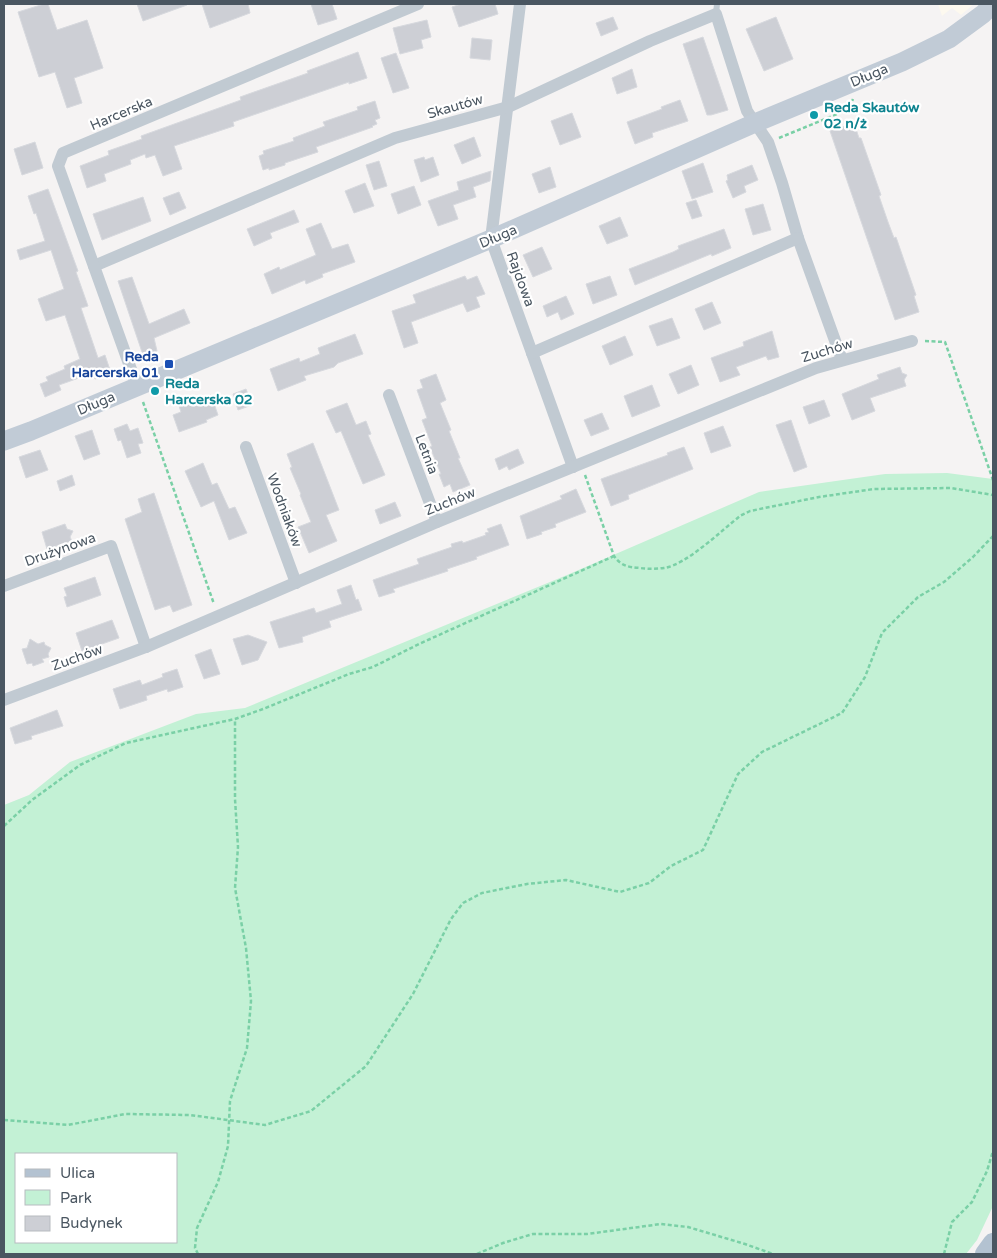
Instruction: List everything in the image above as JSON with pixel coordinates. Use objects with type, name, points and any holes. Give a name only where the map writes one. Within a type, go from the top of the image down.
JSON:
[{"type":"main road","points":[[985,1254],[993,1243]]},
{"type":"street","name":"Harcerska","points":[[137,386],[58,166],[63,153],[418,4]]},
{"type":"street","name":"Rajdowa","points":[[520,4],[491,239],[532,353],[577,465]]},
{"type":"street","name":"Skautów","points":[[94,266],[395,138],[508,107],[716,9],[747,111],[768,142],[798,238],[842,360]]},
{"type":"street","name":"Długa","points":[[4,441],[491,239],[755,123],[917,55],[949,39],[990,14]]},
{"type":"street","points":[[532,353],[798,238]]},
{"type":"street","name":"Zuchów","points":[[4,700],[146,648],[437,522],[816,368],[912,341]]},
{"type":"street","name":"Letnia","points":[[389,396],[437,522]]},
{"type":"street","name":"Wodniaków","points":[[246,447],[296,583]]},
{"type":"street","name":"Drużynowa","points":[[4,586],[111,546],[146,648]]},
{"type":"path","points":[[768,142],[849,109],[855,95]]},
{"type":"path","points":[[912,341],[945,342],[993,480]]},
{"type":"path","points":[[137,386],[218,617]]},
{"type":"path","points":[[577,465],[614,556],[619,563],[627,568],[665,568],[681,562],[740,516],[750,511],[819,497],[874,489],[951,488],[993,495]]},
{"type":"path","points":[[4,1120],[68,1125],[125,1114],[190,1114],[265,1125],[311,1111],[366,1066],[413,994],[451,919],[463,903],[482,893],[527,884],[566,880],[620,892],[648,883],[671,866],[702,850],[738,774],[762,752],[842,712],[865,677],[882,633],[918,597],[944,582],[973,557],[993,536]]},
{"type":"path","points":[[4,826],[32,800],[80,765],[126,743],[235,719],[263,709],[372,667],[614,556]]},
{"type":"path","points":[[198,1254],[195,1248],[197,1228],[218,1182],[228,1146],[230,1101],[247,1048],[251,1001],[246,948],[235,888],[238,847],[235,799],[235,719]]},
{"type":"path","points":[[944,1254],[952,1222],[972,1202],[987,1171],[993,1151]]},
{"type":"path","points":[[477,1254],[503,1243],[533,1234],[587,1234],[661,1224],[688,1227],[773,1254]]},
{"type":"shaded area","points":[[938,4],[974,4],[961,15],[952,8],[942,16]]},
{"type":"green space","points":[[947,473],[993,479],[993,1206],[977,1240],[966,1254],[4,1254],[4,805],[29,795],[70,762],[196,714],[245,708],[567,575],[759,492],[885,474]]},
{"type":"building","points":[[48,4],[57,30],[87,20],[103,68],[74,78],[82,103],[67,108],[55,72],[39,77],[18,12]]},
{"type":"building","points":[[137,4],[186,4],[187,5],[143,21]]},
{"type":"building","points":[[202,4],[248,4],[250,13],[210,28]]},
{"type":"building","points":[[311,4],[332,4],[337,19],[318,25]]},
{"type":"building","points":[[461,4],[495,4],[498,14],[459,27],[452,7]]},
{"type":"building","points":[[613,17],[618,29],[601,36],[596,23]]},
{"type":"building","points":[[776,17],[793,59],[764,71],[746,29]]},
{"type":"building","points":[[427,20],[431,37],[421,40],[423,48],[400,54],[393,28]]},
{"type":"building","points":[[703,37],[728,110],[711,115],[707,115],[683,44]]},
{"type":"building","points":[[472,38],[492,40],[490,60],[470,58]]},
{"type":"building","points":[[358,52],[367,78],[349,84],[349,82],[233,122],[234,126],[174,146],[182,169],[163,176],[155,155],[146,158],[145,154],[130,160],[131,164],[104,174],[106,181],[87,188],[80,166],[109,155],[108,151],[142,139],[141,136],[241,100],[240,97],[308,73],[307,71]]},
{"type":"building","points":[[396,53],[409,88],[393,93],[381,58]]},
{"type":"building","points":[[632,69],[637,87],[617,94],[612,78]]},
{"type":"building","points":[[680,100],[688,121],[652,133],[653,137],[635,144],[627,122]]},
{"type":"building","points":[[375,101],[380,118],[375,120],[377,124],[373,127],[316,147],[318,152],[285,163],[285,165],[263,170],[259,156],[264,154],[263,151],[294,141],[293,138],[325,126],[323,122],[358,110],[357,107]]},
{"type":"building","points":[[572,113],[581,137],[560,145],[551,121]]},
{"type":"building","points":[[854,123],[881,195],[879,196],[888,222],[894,238],[896,237],[916,295],[914,296],[919,312],[895,320],[830,131]]},
{"type":"building","points":[[474,137],[481,156],[462,164],[454,145]]},
{"type":"building","points":[[35,142],[43,168],[22,175],[14,149]]},
{"type":"building","points":[[424,157],[425,160],[433,157],[439,175],[421,182],[414,160]]},
{"type":"building","points":[[379,161],[387,186],[374,190],[366,165]]},
{"type":"building","points":[[703,163],[713,192],[692,199],[682,171]]},
{"type":"building","points":[[752,165],[758,180],[744,186],[746,192],[733,198],[726,181],[728,180],[727,175]]},
{"type":"building","points":[[550,167],[556,187],[539,193],[532,174]]},
{"type":"building","points":[[491,171],[490,181],[473,187],[476,197],[453,205],[458,219],[438,226],[428,201],[459,190],[457,182]]},
{"type":"building","points":[[365,183],[374,206],[354,213],[345,191]]},
{"type":"building","points":[[414,186],[421,205],[398,214],[391,194]]},
{"type":"building","points":[[48,189],[78,271],[76,272],[88,306],[81,308],[98,358],[105,355],[111,373],[95,379],[93,373],[59,385],[61,390],[45,397],[40,384],[48,381],[46,377],[65,369],[64,366],[80,359],[65,315],[46,321],[38,299],[64,289],[51,250],[20,260],[17,250],[45,241],[28,196]]},
{"type":"building","points":[[179,192],[186,208],[170,215],[163,198]]},
{"type":"building","points":[[143,197],[151,221],[102,240],[93,214]]},
{"type":"building","points":[[696,200],[702,216],[692,219],[686,203]]},
{"type":"building","points":[[763,204],[771,230],[753,235],[745,209]]},
{"type":"building","points":[[294,210],[299,222],[270,233],[272,238],[254,246],[247,229]]},
{"type":"building","points":[[620,217],[628,236],[607,244],[599,226]]},
{"type":"building","points":[[321,223],[332,249],[348,244],[355,262],[322,274],[323,277],[306,284],[305,280],[272,294],[264,274],[279,267],[280,270],[316,255],[306,229]]},
{"type":"building","points":[[724,229],[731,248],[712,256],[711,254],[635,285],[629,269],[673,252],[679,249],[678,246]]},
{"type":"building","points":[[542,247],[552,269],[533,277],[523,255]]},
{"type":"building","points":[[465,276],[467,280],[477,276],[485,294],[476,297],[480,307],[467,312],[463,303],[411,322],[418,343],[404,348],[392,311],[416,303],[413,295]]},
{"type":"building","points":[[610,276],[617,295],[593,304],[586,284]]},
{"type":"building","points":[[132,277],[149,324],[184,309],[190,323],[154,338],[157,351],[143,355],[118,281]]},
{"type":"building","points":[[566,296],[574,314],[561,320],[558,312],[547,317],[543,306]]},
{"type":"building","points":[[712,302],[721,323],[704,330],[695,309]]},
{"type":"building","points":[[672,318],[680,338],[657,346],[649,326]]},
{"type":"building","points":[[772,331],[779,357],[768,360],[766,356],[736,367],[740,375],[720,382],[711,358],[744,346],[743,342]]},
{"type":"building","points":[[355,334],[363,354],[338,363],[334,367],[304,376],[306,380],[278,391],[270,369],[299,358],[300,362],[320,354],[318,348]]},
{"type":"building","points":[[625,336],[633,355],[610,365],[602,346]]},
{"type":"building","points":[[691,365],[699,385],[678,394],[669,374]]},
{"type":"building","points":[[900,367],[902,373],[907,375],[904,380],[906,386],[870,398],[875,411],[852,420],[842,394],[879,379],[877,375]]},
{"type":"building","points":[[436,374],[446,400],[440,403],[451,430],[449,431],[460,458],[458,458],[470,485],[453,492],[450,484],[444,487],[439,474],[441,474],[422,420],[427,418],[417,390],[423,388],[420,380]]},
{"type":"building","points":[[652,385],[660,406],[632,417],[624,396]]},
{"type":"building","points":[[246,389],[252,405],[238,410],[233,394]]},
{"type":"building","points":[[211,395],[218,415],[206,420],[207,422],[179,432],[173,415],[181,412],[179,406]]},
{"type":"building","points":[[824,400],[830,416],[809,424],[803,407]]},
{"type":"building","points":[[347,403],[356,425],[366,421],[371,434],[368,435],[385,475],[363,484],[341,431],[336,433],[326,411]]},
{"type":"building","points":[[602,413],[609,429],[591,436],[584,420]]},
{"type":"building","points":[[791,420],[807,467],[794,472],[776,425]]},
{"type":"building","points":[[127,424],[130,431],[138,428],[143,443],[138,444],[141,453],[127,458],[121,440],[118,441],[114,429]]},
{"type":"building","points":[[723,426],[731,446],[711,453],[704,433]]},
{"type":"building","points":[[92,430],[100,454],[84,460],[75,436]]},
{"type":"building","points":[[313,443],[339,510],[326,515],[337,541],[309,553],[298,527],[311,522],[290,468],[292,467],[287,454]]},
{"type":"building","points":[[684,447],[693,469],[628,495],[629,499],[611,506],[601,479],[668,455],[667,453]]},
{"type":"building","points":[[518,449],[524,463],[509,470],[507,466],[499,470],[495,459]]},
{"type":"building","points":[[40,450],[48,470],[26,478],[19,457]]},
{"type":"building","points":[[203,463],[212,485],[217,483],[229,509],[235,507],[247,533],[229,540],[214,501],[201,507],[185,471]]},
{"type":"building","points":[[72,475],[75,485],[60,491],[57,481]]},
{"type":"building","points":[[576,489],[586,512],[555,524],[556,527],[527,539],[520,516],[562,499],[560,496]]},
{"type":"building","points":[[154,493],[192,605],[173,612],[170,605],[155,610],[125,519],[142,512],[138,499]]},
{"type":"building","points":[[395,502],[401,516],[380,524],[375,510]]},
{"type":"building","points":[[65,524],[67,529],[73,531],[70,537],[72,541],[47,549],[42,532]]},
{"type":"building","points":[[501,524],[509,545],[476,557],[477,559],[447,569],[448,571],[393,589],[395,592],[379,597],[373,580],[419,564],[417,559],[452,547],[451,544],[462,541],[463,543],[486,535],[485,533],[489,532],[487,529]]},
{"type":"building","points":[[95,577],[101,595],[67,607],[64,597],[67,596],[64,588]]},
{"type":"building","points":[[351,585],[362,610],[329,621],[331,627],[302,637],[303,642],[279,648],[270,622],[314,608],[316,613],[342,604],[337,590]]},
{"type":"building","points":[[112,620],[119,638],[82,651],[76,633]]},
{"type":"building","points":[[248,635],[267,642],[258,660],[242,665],[233,639]]},
{"type":"building","points":[[30,639],[38,644],[44,642],[45,645],[51,648],[48,654],[49,657],[42,659],[44,662],[33,666],[32,663],[27,664],[22,649],[27,648]]},
{"type":"building","points":[[211,649],[220,674],[204,679],[195,655]]},
{"type":"building","points":[[177,669],[183,687],[168,692],[167,689],[146,696],[147,700],[120,709],[113,689],[140,680],[142,685],[163,677],[162,674]]},
{"type":"building","points":[[57,710],[63,726],[31,736],[32,739],[15,744],[10,728]]},
{"type":"place","name":"Reda Skautów 02 n/ż","points":[[814,115]]},
{"type":"place","name":"Reda Harcerska 01","points":[[169,364]]},
{"type":"place","name":"Reda Harcerska 02","points":[[155,391]]}]
